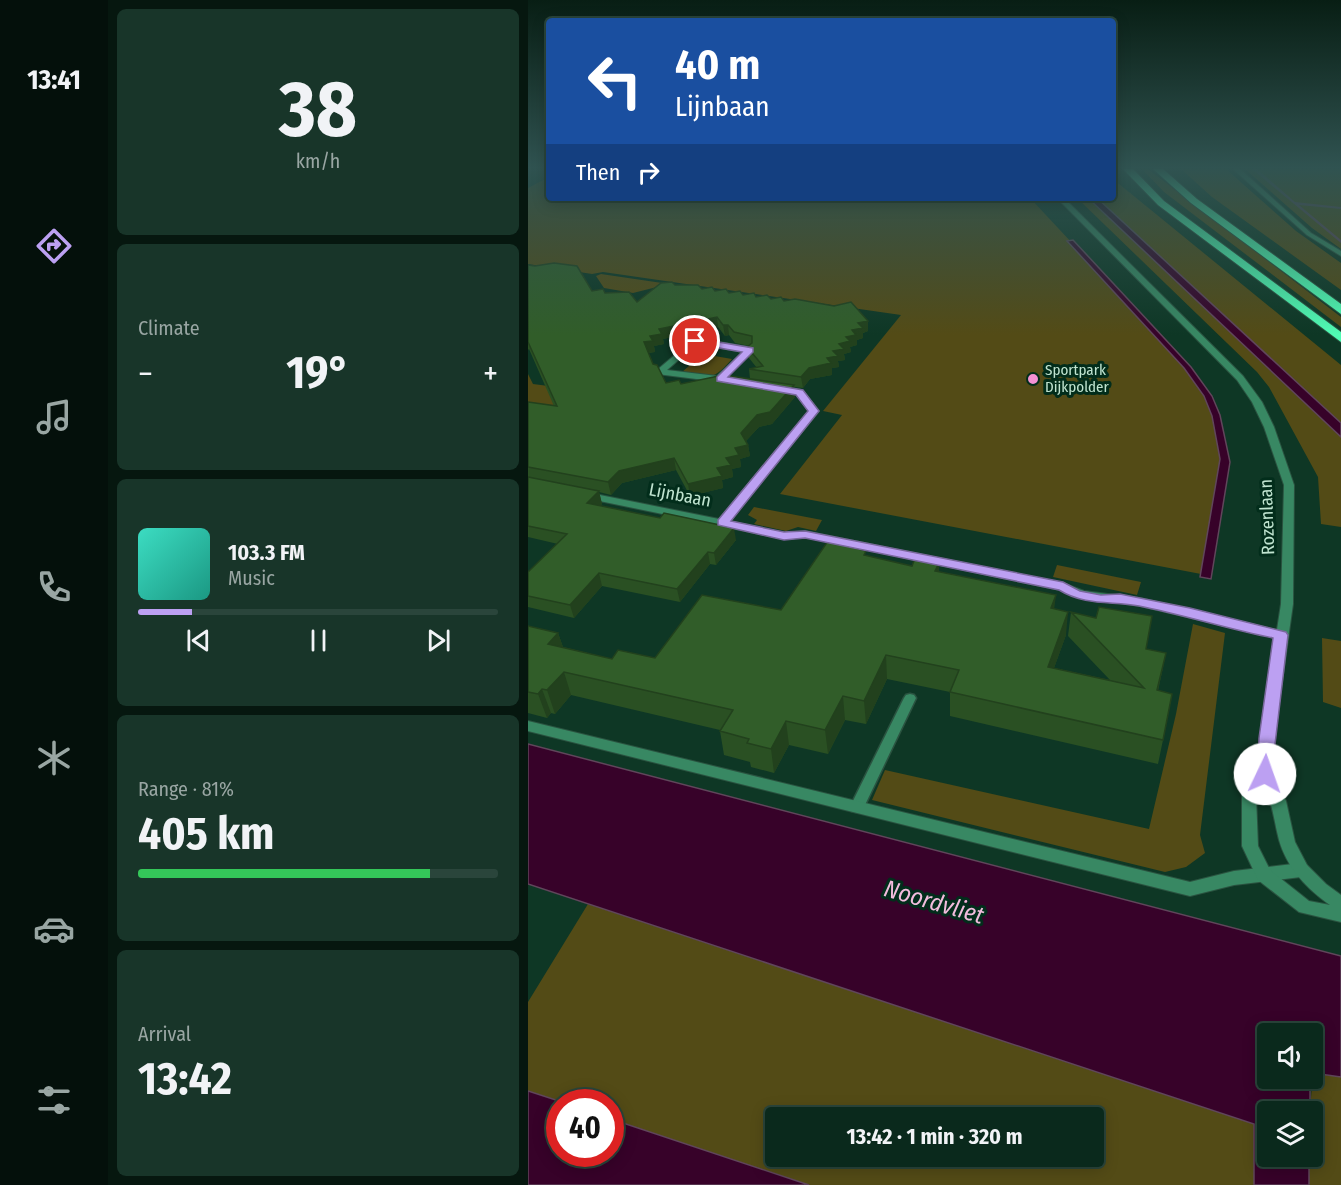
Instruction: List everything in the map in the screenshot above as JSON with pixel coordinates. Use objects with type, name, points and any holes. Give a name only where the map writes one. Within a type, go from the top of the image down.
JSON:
[{"type":"highway","points":[[1189,224],[1341,338]]},
{"type":"highway","points":[[1225,224],[1341,310]]},
{"type":"street","name":"Rozenlaan","points":[[1086,224],[1240,378],[1257,402],[1280,455],[1289,485],[1287,604],[1267,738],[1265,774],[1249,795],[1250,846],[1264,875]]},
{"type":"street","points":[[1298,224],[1341,254]]},
{"type":"street","points":[[720,379],[749,350],[695,341],[660,372],[705,380],[732,381]]},
{"type":"street","points":[[723,522],[814,411],[800,392],[766,387]]},
{"type":"street","name":"Lijnbaan","points":[[571,492],[784,536],[805,534],[1063,587],[1084,596],[1101,599],[1120,598],[1190,612],[1236,626],[1281,635]]},
{"type":"street","points":[[528,726],[1190,889],[1234,878],[1301,870]]},
{"type":"street","points":[[1265,774],[1279,801],[1287,842],[1301,870],[1320,889],[1341,904]]},
{"type":"street","points":[[1264,875],[1305,907],[1341,915]]},
{"type":"lane","points":[[857,807],[910,698]]},
{"type":"shaded area","name":"Sportpark Dijkpolder","points":[[528,224],[1055,224],[1174,352],[1210,400],[1223,444],[1201,574],[780,494],[842,415],[823,411],[901,315],[603,272],[592,274],[528,264]]},
{"type":"shaded area","points":[[1104,224],[1116,224],[1341,437],[1341,527],[1321,524],[1318,477],[1269,387],[1257,372]]},
{"type":"shaded area","points":[[1126,224],[1169,224],[1341,365],[1341,423]]},
{"type":"shaded area","points":[[1206,224],[1220,224],[1341,317],[1341,327]]},
{"type":"shaded area","points":[[1250,224],[1288,224],[1341,263],[1341,290]]},
{"type":"shaded area","points":[[1308,224],[1341,224],[1341,249]]},
{"type":"shaded area","points":[[601,274],[669,284],[633,293],[604,288],[596,276]]},
{"type":"shaded area","points":[[703,354],[732,359],[715,375],[705,376],[682,372]]},
{"type":"shaded area","points":[[528,374],[533,384],[564,388],[561,406],[528,415]]},
{"type":"shaded area","points":[[754,507],[822,520],[816,531],[798,527],[786,531],[754,524],[757,520],[748,515]]},
{"type":"shaded area","points":[[1057,565],[1141,582],[1137,595],[1053,577]]},
{"type":"shaded area","points":[[1193,624],[1225,633],[1200,835],[1205,853],[1186,867],[1165,872],[872,800],[885,770],[1149,829],[1176,714]]},
{"type":"shaded area","points":[[1322,638],[1341,641],[1341,708],[1323,702]]},
{"type":"shaded area","points":[[588,904],[1254,1124],[1254,1185],[809,1185],[624,1123],[624,1089],[546,1089],[546,1097],[528,1091],[528,1002]]},
{"type":"shaded area","points":[[1323,1074],[1341,1077],[1341,1185],[1309,1185],[1309,1167],[1323,1167],[1323,1101],[1311,1101],[1312,1089],[1323,1089]]},
{"type":"water","points":[[1116,224],[1126,224],[1341,423],[1341,437]]},
{"type":"water","points":[[1073,240],[1191,367],[1212,396],[1220,415],[1230,462],[1211,579],[1200,577],[1220,459],[1212,416],[1204,396],[1184,368],[1067,241]]},
{"type":"water","name":"Noordvliet","points":[[528,744],[1341,956],[1341,1077],[1323,1074],[1323,1023],[1257,1023],[1257,1089],[1310,1089],[1310,1101],[1257,1101],[1257,1167],[1309,1167],[1309,1185],[1254,1185],[1254,1124],[528,884]]},
{"type":"water","points":[[528,1091],[546,1097],[546,1167],[624,1167],[624,1123],[809,1185],[528,1185]]},
{"type":"building","points":[[554,263],[577,266],[592,291],[603,289],[605,293],[629,292],[637,302],[661,283],[672,282],[675,285],[698,285],[702,289],[712,287],[715,291],[726,289],[729,293],[740,291],[743,295],[754,293],[756,297],[767,295],[771,299],[781,297],[784,301],[795,299],[834,306],[851,302],[868,321],[858,323],[863,328],[852,330],[856,335],[846,337],[850,341],[839,344],[844,349],[833,351],[838,356],[827,358],[831,363],[809,368],[801,377],[749,369],[763,366],[747,347],[752,343],[752,336],[734,332],[728,325],[723,325],[717,317],[659,329],[662,334],[650,336],[653,341],[644,342],[653,364],[657,365],[666,383],[679,380],[681,384],[723,375],[794,385],[770,412],[757,415],[741,433],[748,445],[735,448],[739,455],[726,458],[731,465],[717,468],[722,476],[688,484],[674,458],[619,471],[608,482],[528,467],[528,402],[557,406],[528,342],[528,265]]},
{"type":"building","points":[[528,477],[599,491],[587,503],[660,518],[664,513],[734,528],[714,553],[708,552],[677,589],[599,573],[570,605],[528,596],[528,572],[567,534],[528,526]]},
{"type":"building","points":[[828,541],[866,551],[864,555],[912,566],[915,558],[939,563],[935,571],[1056,595],[1051,608],[1068,612],[1048,667],[1144,688],[1071,612],[1096,618],[1099,607],[1152,616],[1146,649],[1166,653],[1157,690],[1172,694],[1163,740],[950,692],[959,670],[886,655],[864,701],[843,696],[825,730],[786,721],[771,749],[747,743],[749,739],[720,731],[733,710],[564,672],[547,690],[542,689],[538,694],[528,692],[528,626],[558,633],[548,644],[612,659],[618,650],[655,658],[702,595],[781,610]]},
{"type":"waterway","points":[[1320,224],[1341,242]]},
{"type":"place","name":"Sportpark Dijkpolder","points":[[1033,379]]},
{"type":"route","points":[[695,341],[749,350],[720,379],[800,392],[814,411],[723,522],[784,536],[805,534],[1063,587],[1076,595],[1101,599],[1120,598],[1190,612],[1236,626],[1281,635],[1267,738],[1265,774]]}]
